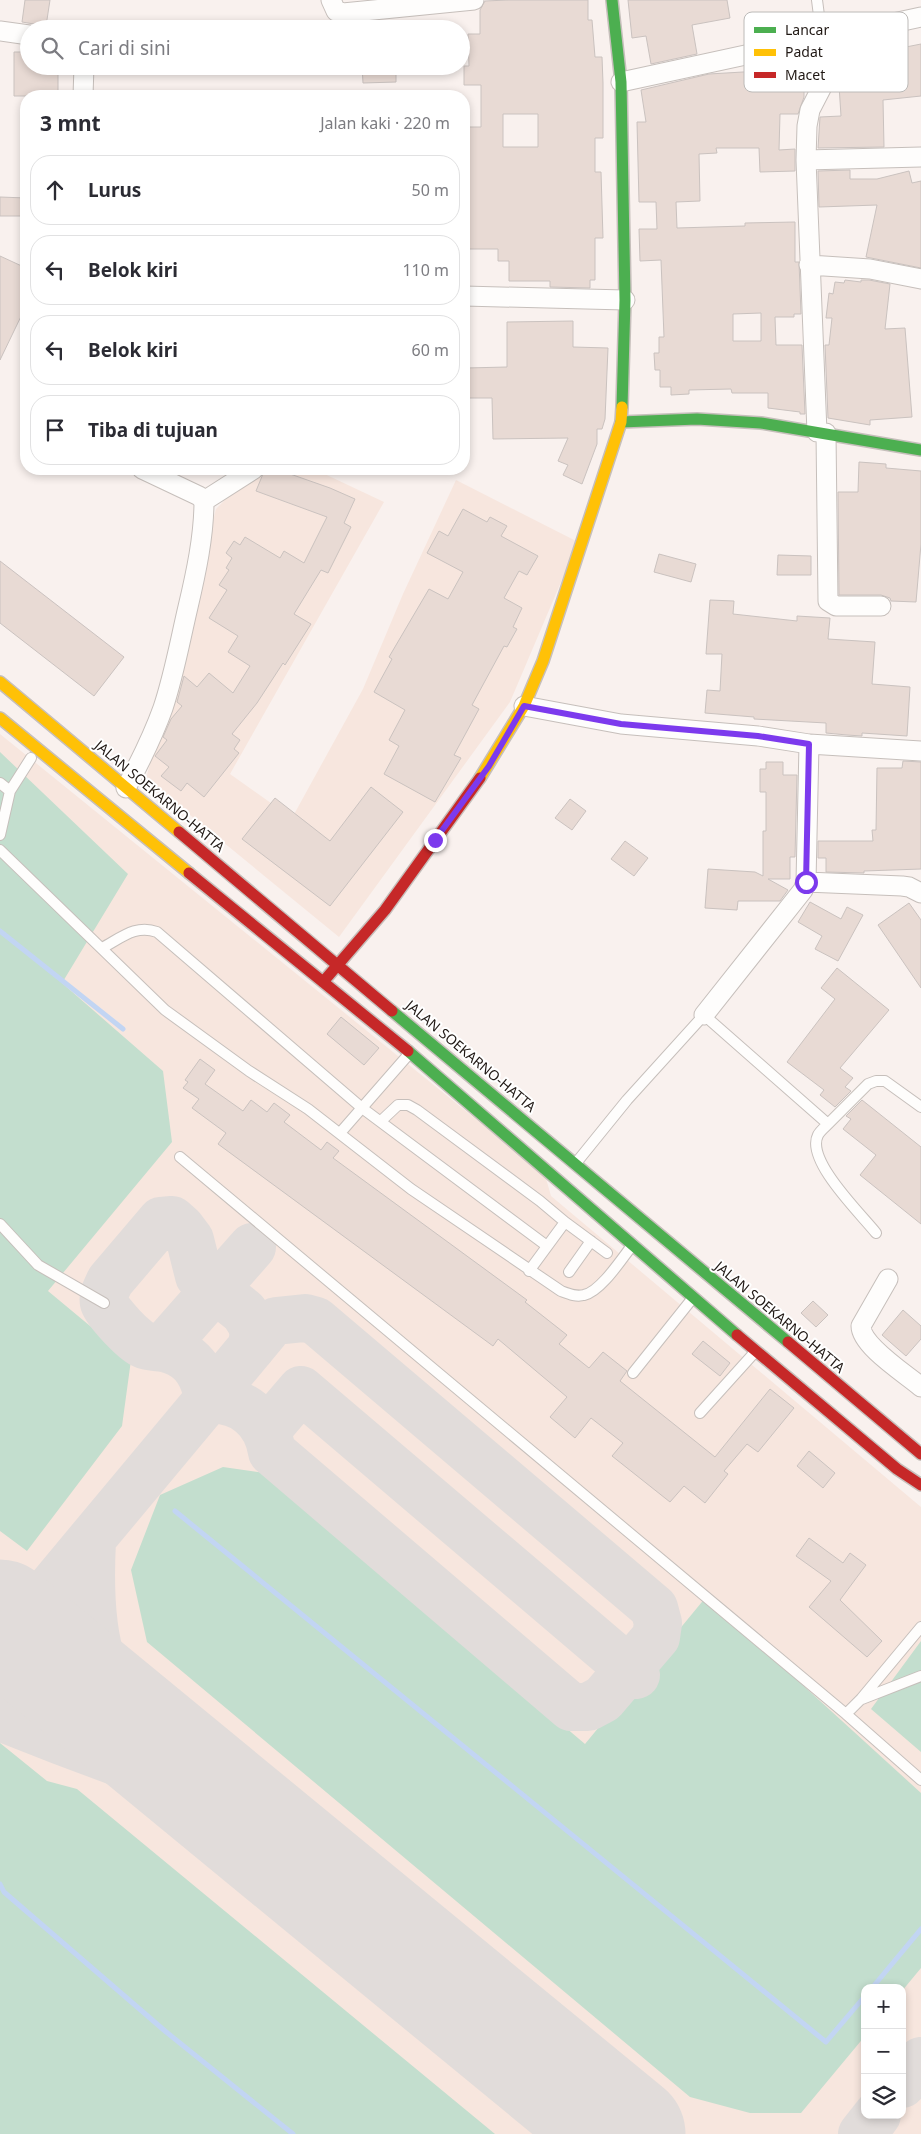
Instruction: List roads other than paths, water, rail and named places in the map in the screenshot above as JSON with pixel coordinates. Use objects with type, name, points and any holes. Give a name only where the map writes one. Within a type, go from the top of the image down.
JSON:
[{"type":"main road","points":[[323,982],[385,910],[489,766],[524,706],[543,661],[621,422],[625,300],[620,82],[612,0]]},
{"type":"main road","points":[[621,422],[696,419],[761,423],[921,450]]},
{"type":"main road","name":"JALAN SOEKARNO-HATTA","points":[[0,682],[575,1163],[640,1236],[701,1287],[756,1351],[897,1469],[921,1485]]},
{"type":"main road","name":"JALAN SOEKARNO-HATTA","points":[[0,718],[410,1053],[640,1236],[701,1287],[921,1454]]},
{"type":"street","points":[[331,0],[336,11],[343,13],[411,3],[474,0]]},
{"type":"street","points":[[908,20],[921,17]]},
{"type":"street","points":[[0,31],[20,34]]},
{"type":"street","points":[[620,82],[744,56]]},
{"type":"street","points":[[83,90],[84,75]]},
{"type":"street","points":[[819,92],[810,110],[807,126],[806,160],[809,265],[821,432],[828,602],[836,606],[881,606]]},
{"type":"street","points":[[806,160],[921,157]]},
{"type":"street","points":[[809,265],[870,269],[921,279]]},
{"type":"street","points":[[470,296],[625,300]]},
{"type":"street","points":[[155,475],[199,496],[204,501]]},
{"type":"street","points":[[204,501],[245,475]]},
{"type":"street","points":[[126,788],[145,752],[174,672],[195,575],[204,501]]},
{"type":"street","points":[[524,706],[621,724],[758,736],[809,744],[921,750]]},
{"type":"street","points":[[704,1015],[799,896],[806,882],[809,744]]},
{"type":"street","points":[[806,882],[909,887],[921,893]]},
{"type":"street","points":[[888,1279],[861,1326],[861,1332],[866,1342],[921,1387]]},
{"type":"lane","points":[[0,835],[10,791],[31,758]]},
{"type":"lane","points":[[0,784],[10,791]]},
{"type":"lane","points":[[0,850],[165,1010],[249,1071],[308,1109],[411,1189],[561,1291],[575,1296],[586,1295],[598,1287],[640,1236]]},
{"type":"lane","points":[[102,948],[138,929],[148,929],[157,932],[362,1108],[547,1246]]},
{"type":"lane","points":[[575,1163],[627,1100],[704,1015],[828,1124]]},
{"type":"lane","points":[[340,1134],[423,1036]]},
{"type":"lane","points":[[876,1233],[822,1168],[816,1140],[828,1124],[868,1084],[876,1080],[885,1081],[921,1107]]},
{"type":"lane","points":[[381,1122],[398,1105],[408,1105],[417,1110],[607,1253]]},
{"type":"lane","points":[[180,1157],[846,1714],[921,1780]]},
{"type":"lane","points":[[529,1271],[565,1222]]},
{"type":"lane","points":[[0,1224],[38,1265],[104,1303]]},
{"type":"lane","points":[[569,1272],[591,1241]]},
{"type":"lane","points":[[633,1373],[701,1287]]},
{"type":"lane","points":[[700,1413],[756,1351]]},
{"type":"lane","points":[[846,1714],[861,1700],[921,1626]]},
{"type":"lane","points":[[861,1700],[921,1676]]},
{"type":"waterway","points":[[0,931],[123,1029]]},
{"type":"waterway","points":[[175,1511],[826,2042],[861,2001]]},
{"type":"waterway","points":[[0,1884],[4,1892],[165,2031],[293,2134]]},
{"type":"waterway","points":[[875,1984],[921,1929]]}]
